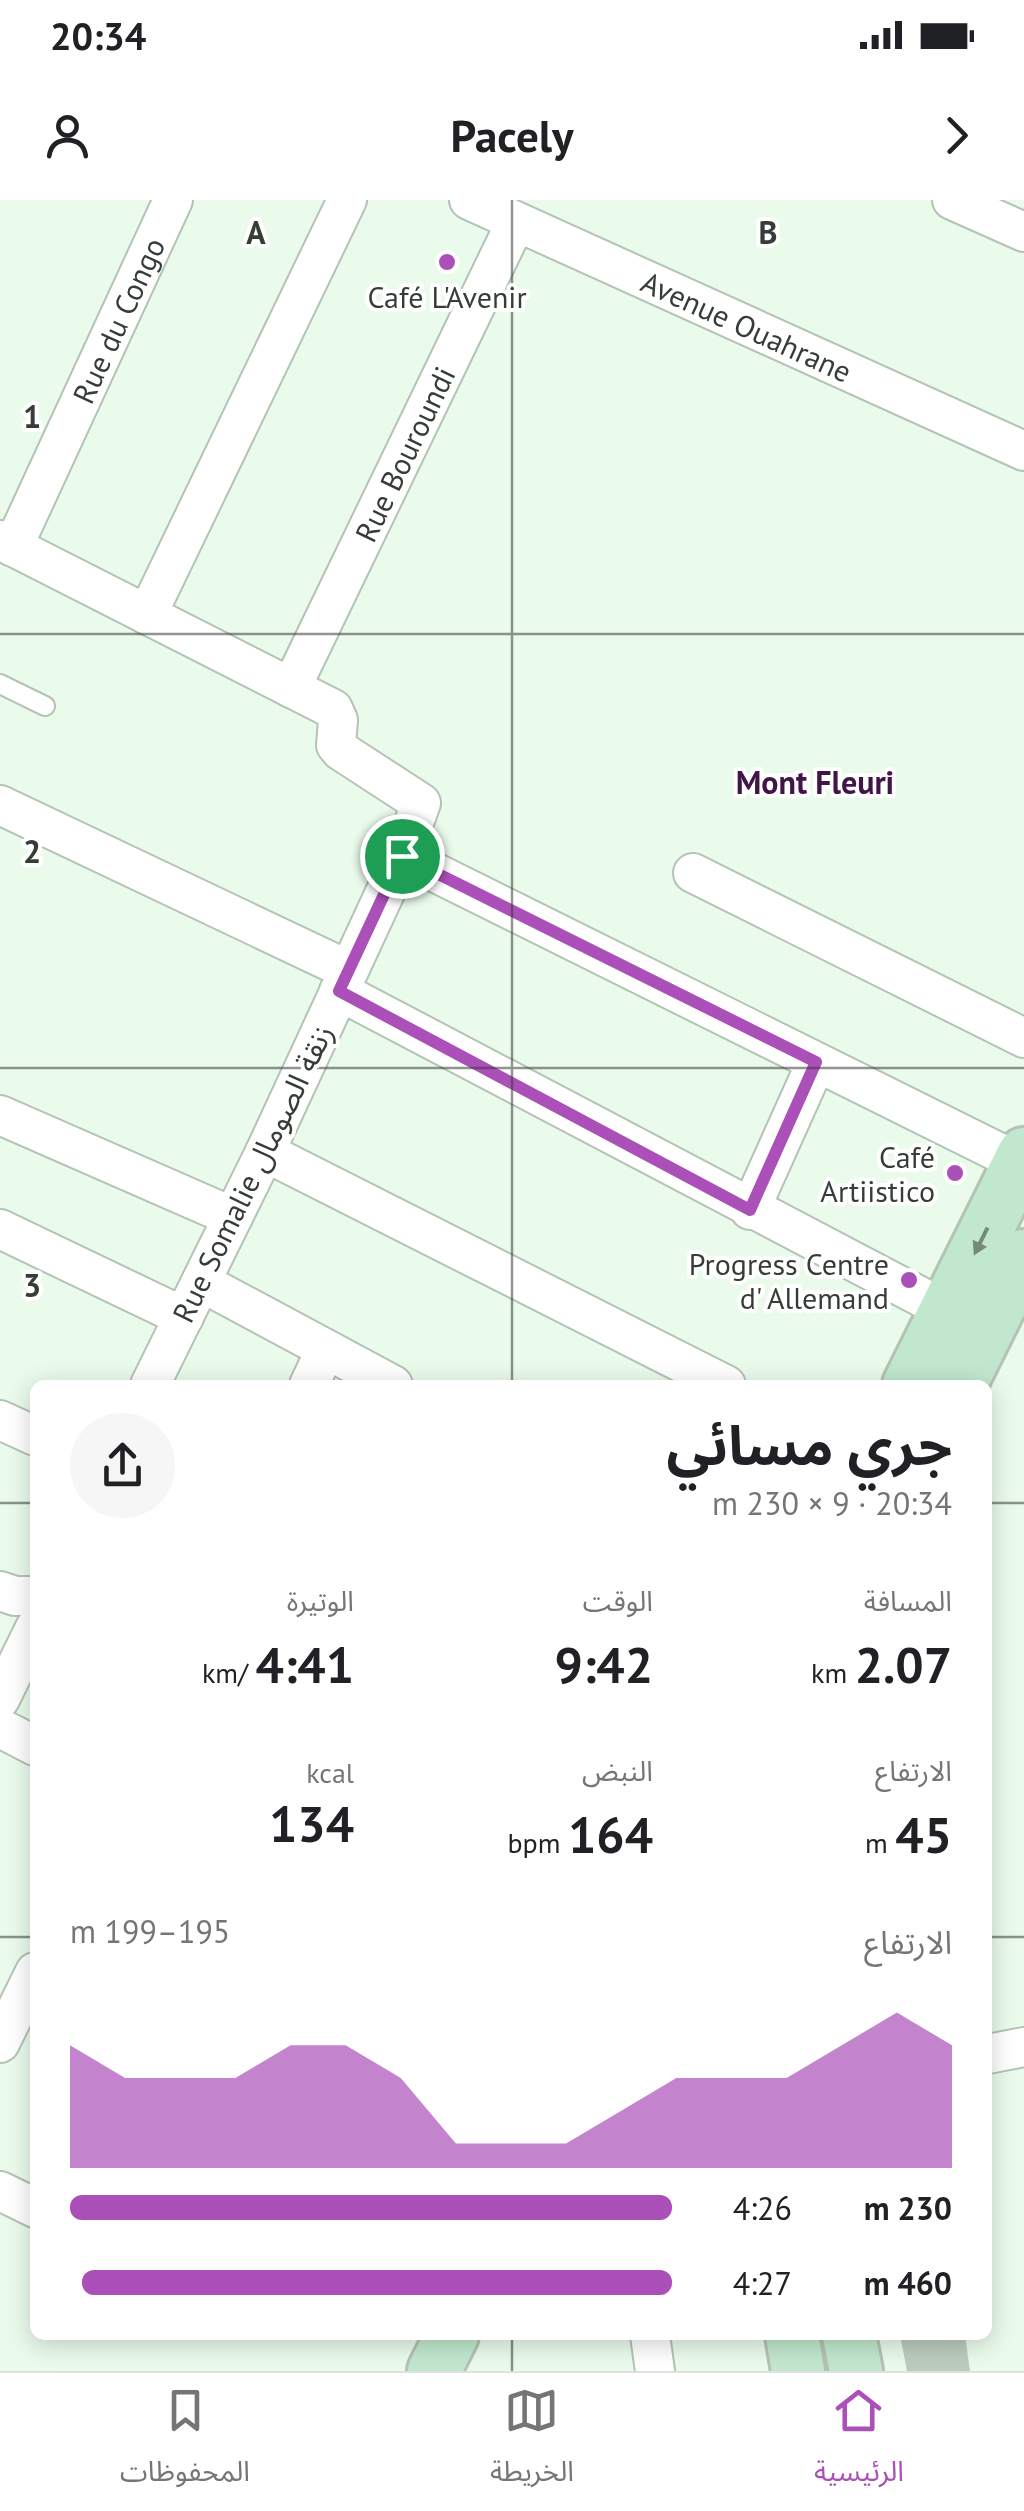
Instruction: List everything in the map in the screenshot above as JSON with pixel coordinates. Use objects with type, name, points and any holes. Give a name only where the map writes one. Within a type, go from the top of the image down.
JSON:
[{"type":"main road","points":[[911,1380],[1022,1158]]},
{"type":"main road","points":[[962,1380],[1024,1256]]},
{"type":"main road","points":[[434,2371],[450,2340]]},
{"type":"main road","points":[[793,2340],[798,2371]]},
{"type":"main road","points":[[850,2340],[856,2371]]},
{"type":"street","name":"Rue du Congo","points":[[6,544],[173,200]]},
{"type":"street","points":[[147,615],[347,200]]},
{"type":"street","name":"Avenue Ouahrane","points":[[469,200],[1024,451]]},
{"type":"street","points":[[952,200],[1024,232]]},
{"type":"street","name":"Rue Bouroundi","points":[[292,688],[516,222]]},
{"type":"street","points":[[6,544],[292,688]]},
{"type":"street","name":"Rue Somalie زنقة الصومال","points":[[152,1380],[265,1152],[402,856],[421,803],[341,751],[336,745],[338,720],[334,709],[292,688]]},
{"type":"street","points":[[0,805],[343,980],[750,1210],[946,1310]]},
{"type":"street","points":[[402,856],[816,1062],[1022,1158]]},
{"type":"street","points":[[693,873],[1024,1038]]},
{"type":"street","points":[[750,1210],[816,1062]]},
{"type":"street","points":[[0,1115],[233,1216]]},
{"type":"street","points":[[265,1152],[716,1380]]},
{"type":"street","points":[[0,1230],[184,1316]]},
{"type":"street","points":[[201,1282],[384,1380]]},
{"type":"street","points":[[312,1380],[326,1351]]},
{"type":"street","points":[[0,1420],[30,1434]]},
{"type":"street","points":[[0,1591],[30,1596]]},
{"type":"street","points":[[0,1699],[30,1638]]},
{"type":"street","points":[[0,1728],[30,1743]]},
{"type":"street","points":[[0,2043],[30,1982]]},
{"type":"street","points":[[992,2053],[1024,2047]]},
{"type":"street","points":[[0,2191],[30,2206]]},
{"type":"street","points":[[651,2340],[656,2371]]},
{"type":"lane","points":[[0,684],[44,706]]},
{"type":"building","points":[[901,2340],[966,2340],[970,2371],[907,2371]]},
{"type":"place","name":"Café L'Avenir","points":[[447,262]]},
{"type":"place","name":"Café Artiistico","points":[[955,1173]]},
{"type":"place","name":"Progress Centre d' Allemand","points":[[909,1280]]},
{"type":"district","name":"Mont Fleuri","points":[[815,782]]},
{"type":"route","points":[[402,856],[816,1062],[750,1210],[339,991],[402,856]]}]
